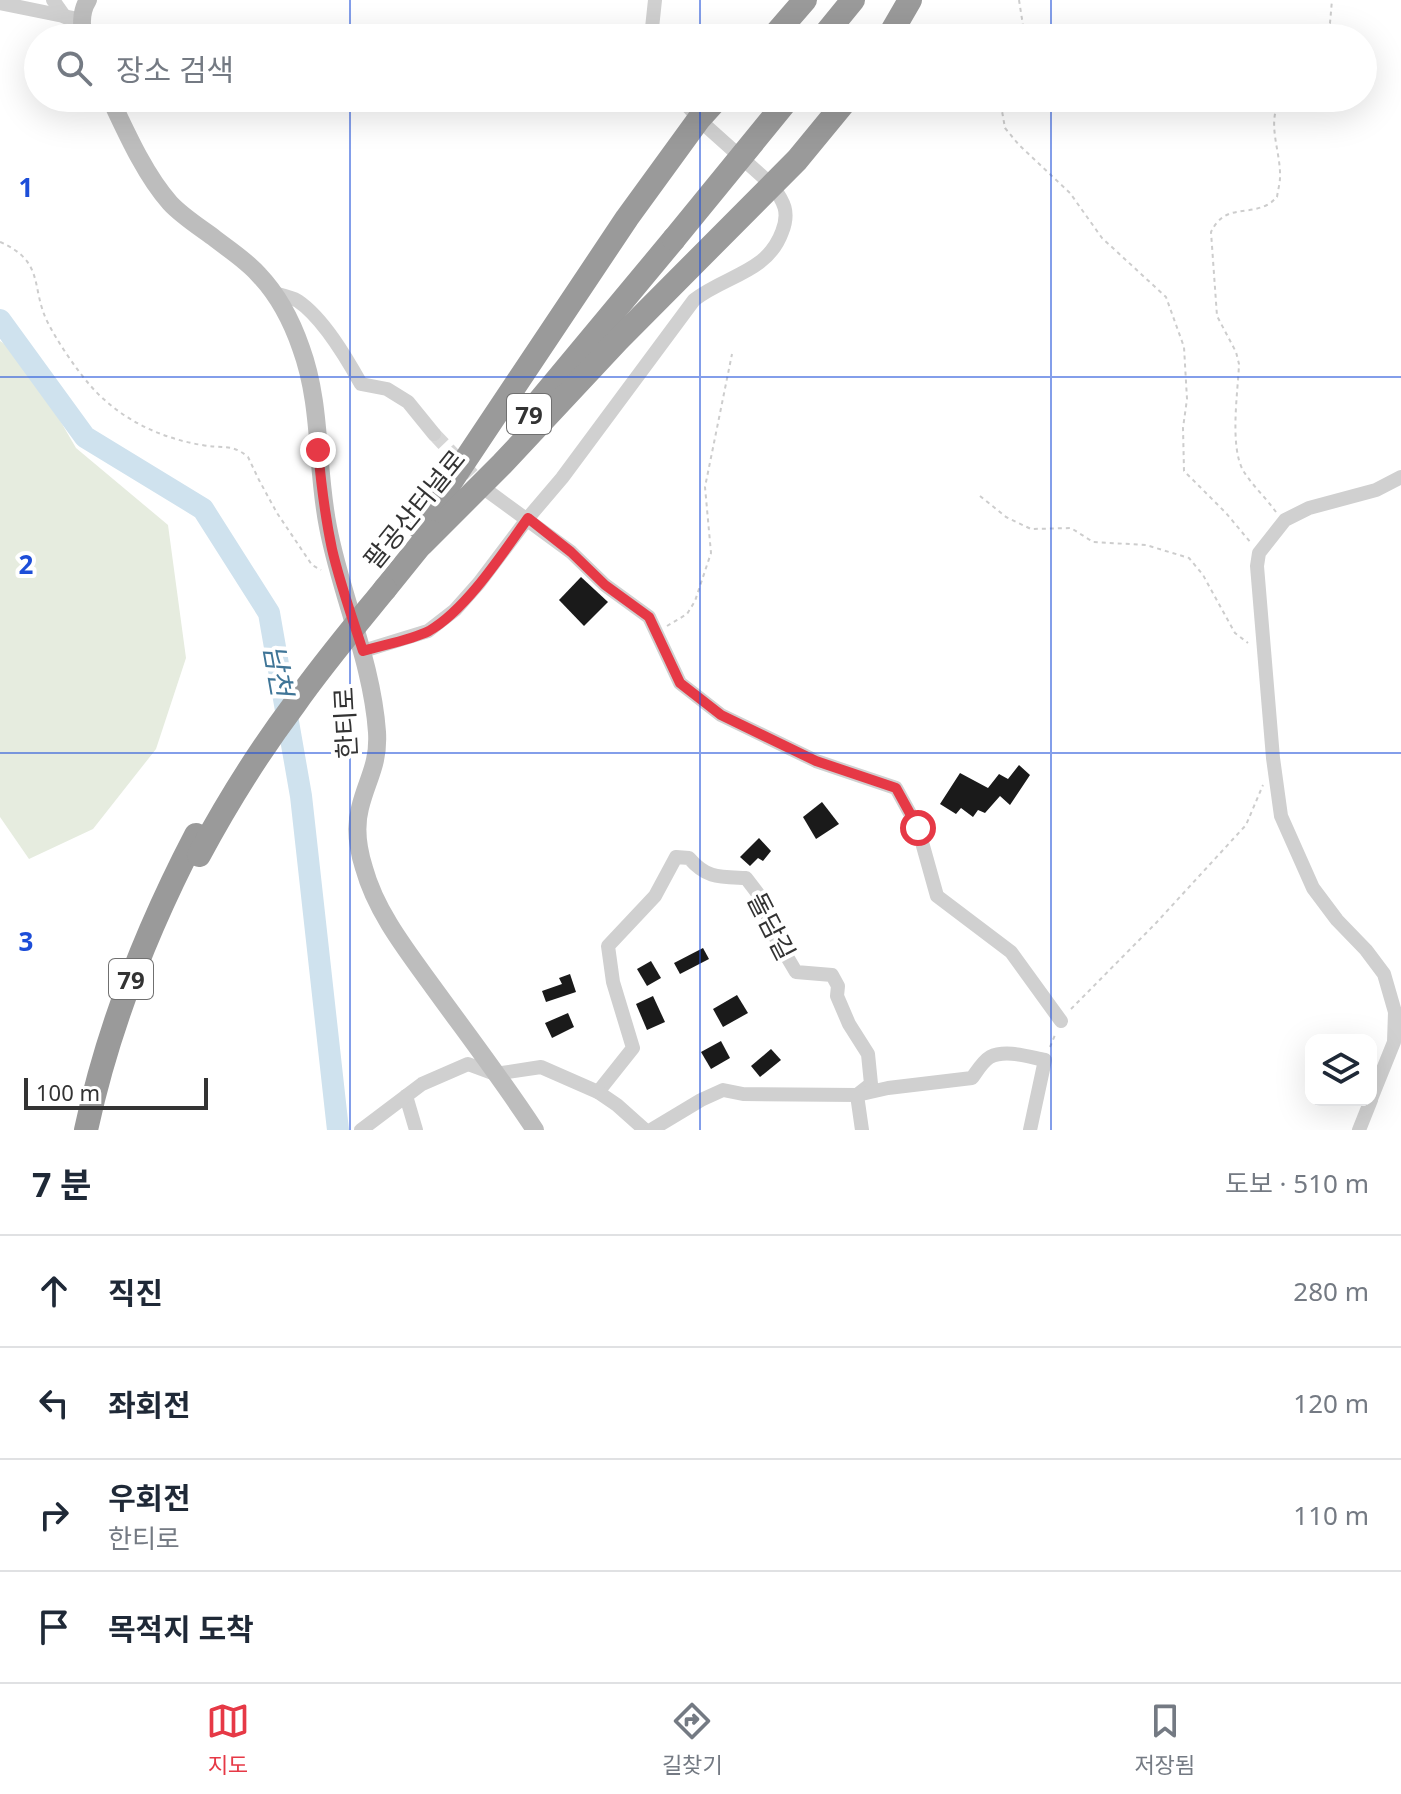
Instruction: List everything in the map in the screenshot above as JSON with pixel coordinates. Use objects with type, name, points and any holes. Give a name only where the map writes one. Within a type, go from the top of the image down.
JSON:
[{"type":"highway","points":[[784,24],[805,0]]},
{"type":"highway","points":[[837,24],[853,0]]},
{"type":"highway","points":[[842,24],[869,0]]},
{"type":"highway","points":[[896,24],[910,0]]},
{"type":"highway","points":[[421,536],[627,218],[705,112]]},
{"type":"highway","name":"팔공산터널로","points":[[669,235],[762,112]]},
{"type":"highway","name":"팔공산터널로","points":[[86,1130],[114,1027],[139,957],[164,899],[197,845],[240,762],[334,633],[383,582],[669,235],[777,112]]},
{"type":"highway","points":[[421,536],[502,464],[618,340],[797,160],[836,112]]},
{"type":"highway","name":"팔공산터널로","points":[[99,1130],[115,1065],[140,988],[197,845]]},
{"type":"street","points":[[53,0],[76,24]]},
{"type":"street","points":[[77,24],[88,0]]},
{"type":"street","points":[[652,24],[655,0]]},
{"type":"street","points":[[0,3],[74,24]]},
{"type":"street","name":"한티로","points":[[117,112],[161,192],[186,217],[258,273],[273,293],[300,344],[313,386],[322,492],[338,571],[363,651],[375,704],[375,763],[360,809],[358,830],[367,879],[405,949],[535,1130]]},
{"type":"street","points":[[363,651],[428,631],[455,610],[562,478],[694,300],[706,290],[753,268],[773,251],[787,217],[783,203],[772,185],[693,112]]},
{"type":"street","points":[[273,293],[296,300],[316,317],[345,355],[361,384],[387,389],[408,402],[434,434]]},
{"type":"street","points":[[1377,1085],[1394,1042],[1395,1012],[1384,974],[1313,888],[1281,816],[1273,758],[1257,566],[1259,553],[1283,522],[1309,508],[1376,490],[1401,477]]},
{"type":"street","points":[[485,489],[528,518],[571,552],[605,585],[649,617],[680,683],[721,715],[816,761],[896,788],[918,828],[937,896],[1011,952],[1061,1021]]},
{"type":"street","name":"돌담길","points":[[598,1092],[633,1048],[613,982],[608,946],[655,896],[676,857],[689,858],[700,871],[720,877],[746,878],[765,903],[770,928],[796,972],[832,975],[849,1024],[868,1054],[871,1084],[857,1095],[862,1130]]},
{"type":"street","points":[[651,1130],[723,1090],[743,1094],[857,1095],[972,1078],[989,1058],[1001,1054],[1045,1060],[1030,1130]]},
{"type":"street","points":[[361,1130],[422,1084],[468,1064],[495,1074],[541,1067],[598,1092],[645,1130]]},
{"type":"street","points":[[406,1096],[416,1130]]},
{"type":"street","points":[[1359,1130],[1369,1106]]},
{"type":"path","points":[[1019,0],[1023,24]]},
{"type":"path","points":[[1330,24],[1332,0]]},
{"type":"path","points":[[1002,112],[1005,128],[1012,137],[1070,193],[1102,238],[1166,297],[1184,347],[1187,399],[1183,428],[1184,471],[1226,513],[1259,553]]},
{"type":"path","points":[[1275,112],[1280,176],[1277,197],[1266,205],[1226,214],[1216,222],[1211,232],[1217,316],[1239,364],[1237,456],[1243,471],[1283,522]]},
{"type":"path","points":[[0,242],[28,262],[48,324],[89,384],[105,400],[144,427],[163,435],[204,446],[234,447],[243,452],[268,498],[312,565],[320,570],[338,571]]},
{"type":"path","points":[[656,633],[687,614],[695,601],[711,553],[705,487],[732,354]]},
{"type":"path","points":[[980,496],[1006,517],[1031,529],[1071,528],[1093,542],[1146,545],[1189,558],[1203,575],[1235,633],[1266,655]]},
{"type":"path","points":[[1045,1060],[1061,1021],[1246,825],[1263,785]]},
{"type":"shaded area","points":[[0,341],[22,355],[76,448],[168,525],[186,658],[156,749],[93,829],[29,859],[0,817]]},
{"type":"building","points":[[581,577],[608,602],[584,626],[559,600]]},
{"type":"building","points":[[1019,765],[1030,775],[1010,805],[1000,796],[985,813],[978,810],[973,817],[961,808],[956,814],[940,804],[960,773],[988,788],[999,774],[1008,779]]},
{"type":"building","points":[[822,802],[839,824],[816,839],[803,817]]},
{"type":"building","points":[[759,838],[771,851],[763,861],[758,858],[750,866],[740,857]]},
{"type":"building","points":[[703,948],[709,959],[680,974],[674,963]]},
{"type":"building","points":[[651,961],[661,978],[647,986],[637,969]]},
{"type":"building","points":[[570,974],[576,992],[546,1002],[542,991],[562,984],[559,978]]},
{"type":"building","points":[[737,995],[748,1013],[723,1027],[713,1009]]},
{"type":"building","points":[[653,996],[665,1022],[647,1030],[636,1004]]},
{"type":"building","points":[[568,1013],[574,1027],[552,1038],[545,1023]]},
{"type":"building","points":[[721,1041],[730,1058],[711,1069],[701,1052]]},
{"type":"building","points":[[771,1049],[781,1060],[760,1077],[751,1066]]},
{"type":"waterway","name":"남천","points":[[0,320],[85,437],[203,509],[269,613],[301,796],[338,1130]]},
{"type":"tunnel","points":[[434,434],[485,488]]},
{"type":"route","points":[[318,450],[333,550],[363,651],[428,631],[455,610],[528,518],[571,552],[605,585],[649,617],[680,683],[721,715],[816,761],[896,788],[918,828]]}]
